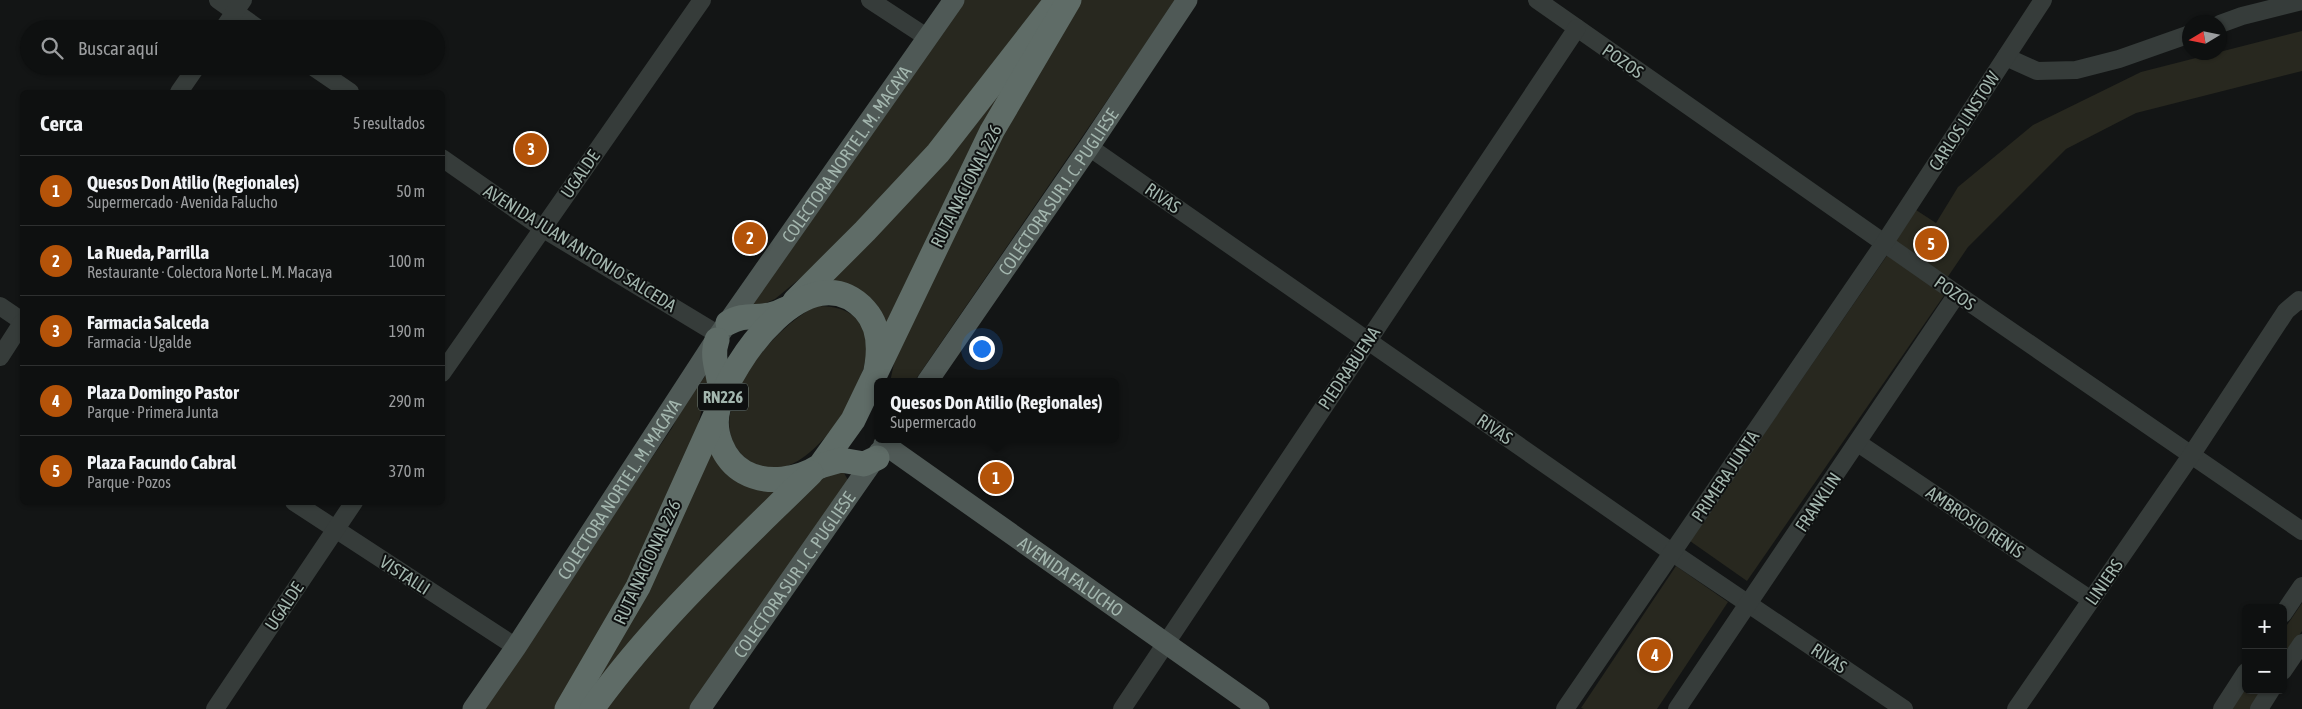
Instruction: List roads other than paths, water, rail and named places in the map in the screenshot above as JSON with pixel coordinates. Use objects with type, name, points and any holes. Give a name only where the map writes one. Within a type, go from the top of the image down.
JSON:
[{"type":"highway","name":"RUTA NACIONAL 226","points":[[567,709],[638,587],[740,363],[771,323],[884,211],[938,153],[1057,0]]},
{"type":"highway","name":"RUTA NACIONAL 226","points":[[880,378],[940,235],[992,131],[1069,0]]},
{"type":"highway","name":"RUTA NACIONAL 226","points":[[788,307],[811,296],[822,294],[839,296],[857,303],[869,316],[876,334],[878,359],[876,378]]},
{"type":"highway","points":[[719,407],[721,377],[714,354],[721,333],[737,318],[745,316],[766,317],[788,307]]},
{"type":"highway","name":"RUTA NACIONAL 226","points":[[592,709],[629,660],[688,593],[738,542],[816,468],[874,391]]},
{"type":"highway","name":"RUTA NACIONAL 226","points":[[719,407],[720,443],[732,462],[739,469],[759,479],[771,480],[816,468]]},
{"type":"highway","points":[[816,468],[841,460],[864,464],[883,447]]},
{"type":"main road","name":"COLECTORA NORTE L. M. MACAYA","points":[[473,709],[516,647],[721,333],[954,0]]},
{"type":"main road","name":"COLECTORA SUR J. C. PUGLIESE","points":[[930,378],[1089,147],[1187,0]]},
{"type":"main road","name":"COLECTORA SUR J. C. PUGLIESE","points":[[700,709],[883,447]]},
{"type":"main road","name":"AVENIDA FALUCHO","points":[[883,447],[1259,709]]},
{"type":"street","points":[[218,0],[238,6],[251,20]]},
{"type":"street","name":"UGALDE","points":[[445,369],[702,0]]},
{"type":"street","points":[[870,0],[928,38]]},
{"type":"street","name":"POZOS","points":[[1537,0],[1957,294],[2302,531]]},
{"type":"street","name":"CARLOS LINSTOW","points":[[1885,242],[2043,0]]},
{"type":"street","points":[[2227,21],[2302,1]]},
{"type":"street","points":[[229,20],[238,6]]},
{"type":"street","name":"PIEDRABUENA","points":[[1122,709],[1577,28]]},
{"type":"street","points":[[2006,57],[2037,71],[2076,70],[2119,59],[2182,37]]},
{"type":"street","points":[[180,90],[191,75]]},
{"type":"street","points":[[325,75],[347,90]]},
{"type":"street","name":"RIVAS","points":[[1089,147],[1673,553],[1904,709]]},
{"type":"street","name":"AVENIDA JUAN ANTONIO SALCEDA","points":[[445,160],[542,228],[721,333]]},
{"type":"street","name":"PRIMERA JUNTA","points":[[1566,709],[1885,242]]},
{"type":"street","name":"FRANKLIN","points":[[1677,709],[1957,294]]},
{"type":"street","name":"LINIERS","points":[[2016,709],[2192,454],[2286,311],[2300,300]]},
{"type":"street","points":[[0,306],[20,321]]},
{"type":"street","points":[[0,356],[20,325]]},
{"type":"street","name":"AMBROSIO RENIS","points":[[1858,443],[2091,600]]},
{"type":"street","name":"VISTALLI","points":[[298,505],[516,647]]},
{"type":"street","name":"UGALDE","points":[[215,709],[352,505]]},
{"type":"street","points":[[2287,608],[2302,586]]},
{"type":"street","points":[[2287,666],[2302,643]]},
{"type":"street","points":[[2222,709],[2242,678]]},
{"type":"street","points":[[2259,709],[2268,694]]},
{"type":"place","name":"Farmacia Salceda","points":[[531,149]]},
{"type":"place","name":"La Rueda, Parrilla","points":[[750,238]]},
{"type":"place","name":"Plaza Facundo Cabral","points":[[1931,244]]},
{"type":"place","name":"Quesos Don Atilio (Regionales)","points":[[996,478]]},
{"type":"place","name":"Plaza Domingo Pastor","points":[[1655,655]]}]
